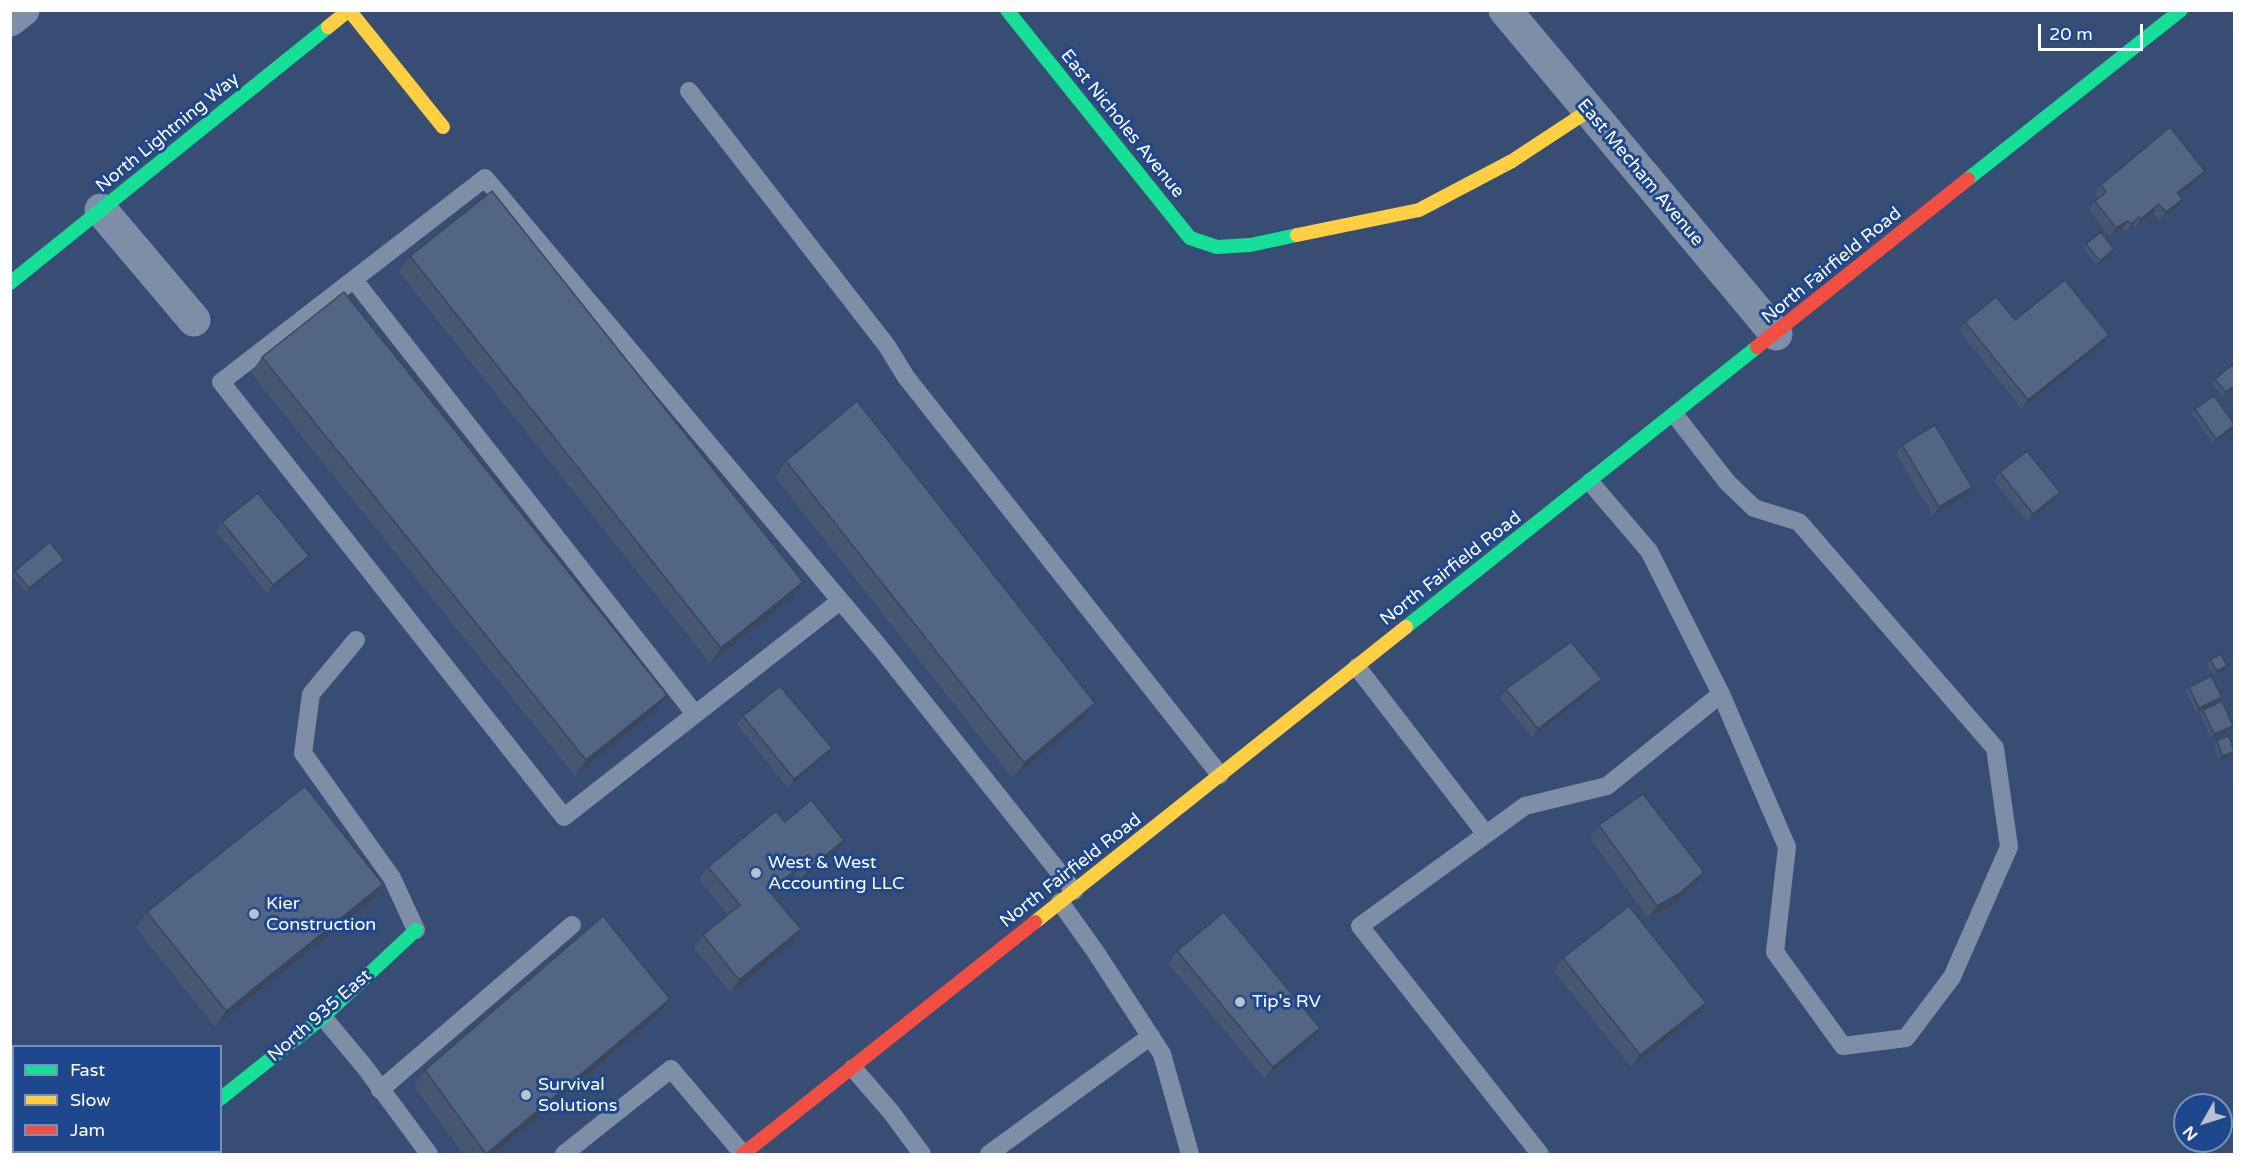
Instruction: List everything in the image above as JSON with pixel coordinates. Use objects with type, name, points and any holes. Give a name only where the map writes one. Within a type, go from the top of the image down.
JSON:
[{"type":"main road","points":[[349,10],[443,127]]},
{"type":"main road","name":"North Lightning Way","points":[[10,283],[349,10]]},
{"type":"main road","name":"East Nicholes Avenue","points":[[1007,10],[1191,238],[1217,247],[1250,245],[1419,210],[1512,161],[1588,111]]},
{"type":"main road","name":"North Fairfield Road","points":[[743,1155],[2181,10]]},
{"type":"main road","name":"North 935 East","points":[[222,1097],[323,1017],[416,930]]},
{"type":"street","points":[[10,20],[22,10]]},
{"type":"street","name":"East Mecham Avenue","points":[[1506,10],[1776,334]]},
{"type":"street","points":[[101,210],[194,320]]},
{"type":"lane","points":[[689,91],[887,346],[906,378],[1221,776]]},
{"type":"lane","points":[[840,601],[564,817],[221,382],[485,178],[840,601],[1067,896],[1095,951],[1162,1054],[1190,1155]]},
{"type":"lane","points":[[354,279],[695,714]]},
{"type":"lane","points":[[1590,482],[1649,551],[1721,694],[1787,847],[1775,952],[1843,1046],[1906,1038],[1952,977],[2009,847],[1995,748],[1799,522],[1754,508],[1727,482],[1675,415]]},
{"type":"lane","points":[[356,640],[311,694],[303,753],[392,878],[416,930]]},
{"type":"lane","points":[[1357,667],[1485,833]]},
{"type":"lane","points":[[1540,1155],[1360,926],[1525,806],[1607,786],[1721,694]]},
{"type":"lane","points":[[380,1090],[572,926]]},
{"type":"lane","points":[[323,1017],[364,1066],[429,1155]]},
{"type":"lane","points":[[989,1155],[1151,1036]]},
{"type":"lane","points":[[854,1068],[891,1112],[922,1155]]},
{"type":"lane","points":[[564,1155],[671,1069],[743,1155]]},
{"type":"building","points":[[2170,127],[2205,171],[2177,193],[2183,199],[2166,212],[2159,204],[2141,219],[2139,217],[2132,224],[2128,221],[2116,228],[2095,201],[2106,192],[2101,185]]},
{"type":"building","points":[[492,191],[803,582],[721,648],[410,256]]},
{"type":"building","points":[[2101,232],[2114,249],[2100,261],[2086,244]]},
{"type":"building","points":[[2065,280],[2109,335],[2028,400],[1965,322],[1996,297],[2015,320]]},
{"type":"building","points":[[344,292],[667,695],[586,760],[262,357]]},
{"type":"building","points":[[2232,365],[2235,368],[2235,386],[2226,392],[2215,379]]},
{"type":"building","points":[[2214,396],[2235,425],[2216,439],[2195,409]]},
{"type":"building","points":[[857,401],[1095,703],[1024,763],[786,461]]},
{"type":"building","points":[[1935,425],[1972,487],[1939,507],[1902,445]]},
{"type":"building","points":[[2027,451],[2060,492],[2033,514],[2000,472]]},
{"type":"building","points":[[258,493],[309,556],[273,585],[222,522]]},
{"type":"building","points":[[50,542],[64,560],[29,588],[15,571]]},
{"type":"building","points":[[1571,642],[1602,679],[1538,729],[1506,689]]},
{"type":"building","points":[[2221,654],[2227,666],[2217,671],[2210,660]]},
{"type":"building","points":[[2211,676],[2222,697],[2199,708],[2189,687]]},
{"type":"building","points":[[780,686],[832,748],[794,779],[743,716]]},
{"type":"building","points":[[2222,701],[2233,726],[2214,734],[2203,710]]},
{"type":"building","points":[[2229,736],[2234,752],[2222,756],[2217,740]]},
{"type":"building","name":"Kier Construction","points":[[305,786],[383,884],[226,1011],[147,912]]},
{"type":"building","points":[[1643,794],[1704,872],[1680,893],[1657,906],[1599,825]]},
{"type":"building","points":[[811,800],[844,840],[807,871],[802,865],[769,891],[801,929],[739,980],[703,935],[740,905],[708,867],[776,811],[785,822]]},
{"type":"building","points":[[1629,906],[1706,1003],[1640,1055],[1563,958]]},
{"type":"building","name":"Tip's RV","points":[[1224,912],[1320,1028],[1273,1067],[1177,951]]},
{"type":"building","points":[[603,916],[670,999],[486,1154],[425,1070]]},
{"type":"traffic: fast","points":[[1007,10],[1190,238],[1217,247],[1250,245],[1297,235]]},
{"type":"traffic: fast","points":[[1968,179],[2181,10]]},
{"type":"traffic: fast","points":[[10,283],[328,27]]},
{"type":"traffic: fast","points":[[1406,627],[1757,347]]},
{"type":"traffic: fast","points":[[222,1097],[323,1017],[416,930]]},
{"type":"traffic: slow","points":[[328,27],[349,10],[443,127]]},
{"type":"traffic: slow","points":[[1297,235],[1419,210],[1512,161],[1588,111]]},
{"type":"traffic: slow","points":[[1035,922],[1406,627]]},
{"type":"traffic: jam","points":[[1757,347],[1968,179]]},
{"type":"traffic: jam","points":[[743,1154],[1035,922]]},
{"type":"place","name":"West & West Accounting LLC","points":[[756,873]]},
{"type":"place","name":"Kier Construction","points":[[254,914]]},
{"type":"place","name":"Tip's RV","points":[[1240,1002]]},
{"type":"place","name":"Survival Solutions","points":[[526,1095]]}]
